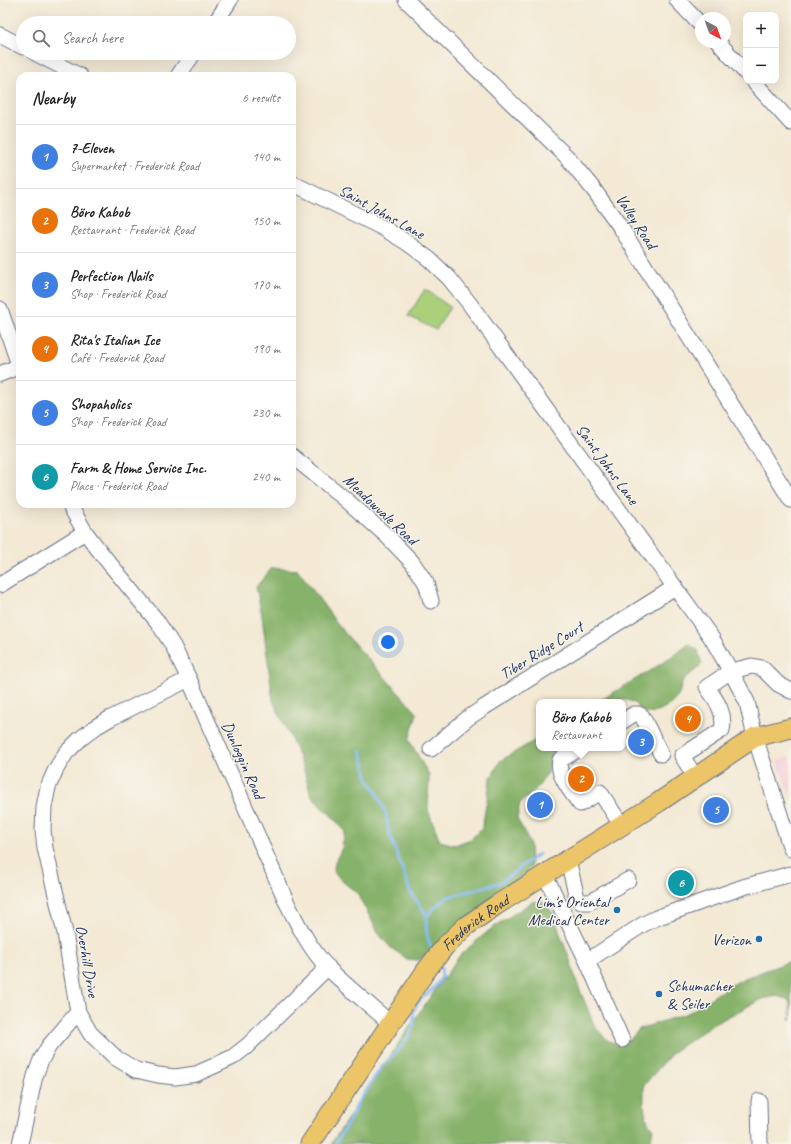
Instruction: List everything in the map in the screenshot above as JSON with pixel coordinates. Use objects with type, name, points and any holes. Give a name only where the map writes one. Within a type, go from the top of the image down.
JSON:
[{"type":"main road","name":"Frederick Road","points":[[310,1144],[425,972],[445,946],[466,926],[696,778],[755,737],[791,728]]},
{"type":"street","points":[[220,16],[230,0]]},
{"type":"street","name":"Valley Road","points":[[406,0],[568,157],[594,190],[621,228],[791,500]]},
{"type":"street","points":[[676,0],[695,19]]},
{"type":"street","points":[[0,35],[16,43]]},
{"type":"street","points":[[723,48],[743,70]]},
{"type":"street","points":[[49,60],[72,72]]},
{"type":"street","points":[[181,72],[189,60]]},
{"type":"street","points":[[756,84],[791,123]]},
{"type":"street","name":"Saint Johns Lane","points":[[296,185],[383,228],[406,242],[429,259],[449,278],[469,303],[675,587],[711,638],[731,671],[747,702],[755,737],[791,849]]},
{"type":"street","points":[[0,309],[16,355]]},
{"type":"street","points":[[0,374],[16,368]]},
{"type":"street","name":"Meadowvale Road","points":[[296,459],[344,498],[387,536],[412,562],[426,582],[431,601]]},
{"type":"street","name":"Dunloggin Road","points":[[71,508],[85,532],[157,621],[173,646],[189,679],[287,903],[303,933],[328,967],[391,1024]]},
{"type":"street","points":[[0,585],[85,532]]},
{"type":"street","name":"Tiber Ridge Court","points":[[431,749],[468,718],[675,587]]},
{"type":"street","points":[[696,778],[682,756],[722,730],[724,723],[718,702],[707,687],[731,671],[752,666],[762,668],[790,695]]},
{"type":"street","name":"Overhill Drive","points":[[189,679],[111,718],[97,726],[80,739],[66,753],[56,769],[48,787],[44,807],[43,830],[45,848],[65,933],[78,1012],[90,1033],[116,1058],[136,1070],[155,1075],[175,1077],[196,1074],[233,1057],[247,1046],[328,967]]},
{"type":"street","points":[[626,719],[634,714],[642,716],[661,754]]},
{"type":"street","points":[[575,751],[560,760],[559,766],[562,775],[580,804],[600,792],[622,826]]},
{"type":"street","points":[[568,860],[577,898],[581,902],[590,902],[628,880]]},
{"type":"street","points":[[587,961],[642,925],[656,918],[743,887],[791,874]]},
{"type":"street","points":[[545,875],[587,961],[622,1040]]},
{"type":"street","points":[[20,1144],[35,1076],[41,1060],[48,1046],[78,1012]]},
{"type":"street","points":[[759,1101],[760,1144]]},
{"type":"shaded area","points":[[791,756],[791,798],[777,761]]},
{"type":"green space","points":[[425,289],[450,307],[436,330],[408,316]]},
{"type":"green space","points":[[272,568],[298,570],[341,629],[417,713],[409,740],[429,775],[428,810],[440,841],[455,845],[471,839],[482,828],[490,780],[500,761],[536,740],[536,751],[553,751],[547,773],[539,786],[520,803],[517,819],[530,845],[531,867],[490,903],[419,960],[407,959],[391,948],[379,934],[357,893],[341,880],[334,871],[335,862],[342,848],[345,831],[311,795],[304,770],[291,738],[273,701],[262,616],[256,587]]},
{"type":"green space","points":[[688,644],[698,650],[702,664],[682,682],[679,695],[671,704],[656,712],[645,714],[633,702],[626,699],[603,699],[674,656]]},
{"type":"green space","points":[[542,901],[554,914],[577,983],[595,1027],[607,1040],[618,1045],[630,1040],[639,1029],[688,1013],[731,985],[745,978],[791,961],[791,1020],[789,1000],[777,996],[762,999],[712,1025],[673,1052],[644,1085],[645,1114],[653,1129],[650,1144],[331,1144],[423,1007],[460,955],[491,929],[532,902]]},
{"type":"waterway","points":[[361,751],[368,779],[375,789],[386,814],[389,832],[410,891],[427,916]]},
{"type":"waterway","points":[[431,947],[426,927],[427,916],[434,908],[448,897],[498,883],[539,854]]},
{"type":"waterway","points":[[335,1144],[358,1103],[383,1065],[401,1047],[409,1036],[414,1024],[413,1013],[416,1005],[434,988],[442,977],[441,967]]},
{"type":"place","name":"Rita's Italian Ice","points":[[688,719]]},
{"type":"place","name":"Perfection Nails","points":[[641,742]]},
{"type":"place","name":"Böro Kabob","points":[[581,779]]},
{"type":"place","name":"7-Eleven","points":[[540,805]]},
{"type":"place","name":"Shopaholics","points":[[716,810]]},
{"type":"place","name":"Farm & Home Service Inc.","points":[[681,883]]},
{"type":"place","name":"Lim's Oriental Medical Center","points":[[617,910]]},
{"type":"place","name":"Verizon","points":[[759,939]]},
{"type":"place","name":"Schumacher & Seiler","points":[[659,994]]}]
